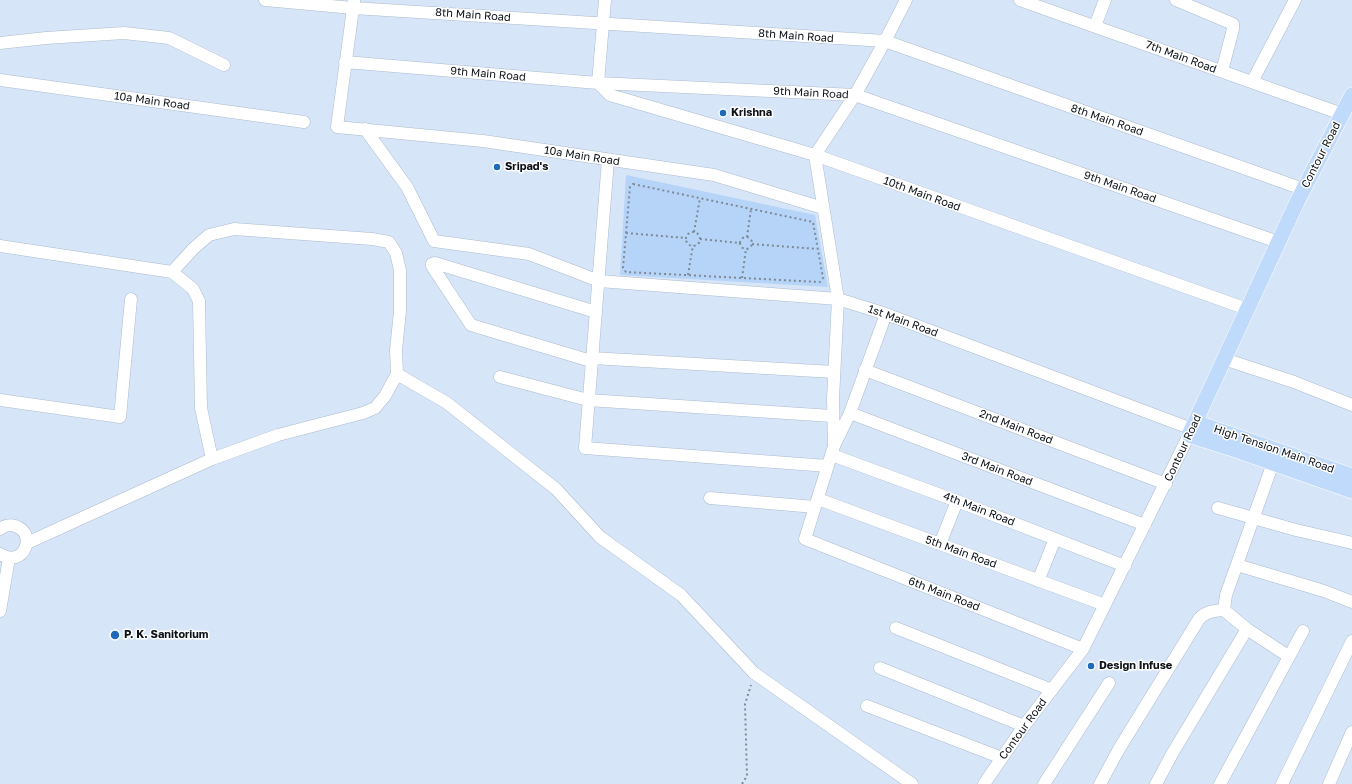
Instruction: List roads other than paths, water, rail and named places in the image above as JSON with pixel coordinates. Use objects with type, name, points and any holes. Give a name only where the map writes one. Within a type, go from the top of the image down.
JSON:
[{"type":"main road","name":"Contour Road","points":[[1192,429],[1303,189],[1352,95]]},
{"type":"main road","points":[[1192,429],[1273,463],[1352,490]]},
{"type":"main road","name":"High Tension Main Road","points":[[1192,429],[1352,476]]},
{"type":"street","name":"8th Main Road","points":[[265,0],[354,4],[603,23],[885,41],[1303,189]]},
{"type":"street","points":[[598,83],[605,0]]},
{"type":"street","points":[[831,456],[838,300],[815,155],[855,95],[906,0]]},
{"type":"street","name":"7th Main Road","points":[[1020,0],[1342,114]]},
{"type":"street","points":[[1096,26],[1105,0]]},
{"type":"street","points":[[1176,0],[1233,24],[1222,71]]},
{"type":"street","points":[[1252,82],[1295,0]]},
{"type":"street","points":[[345,62],[354,4]]},
{"type":"street","points":[[0,43],[46,38],[124,33],[169,38],[224,65]]},
{"type":"street","name":"9th Main Road","points":[[345,62],[598,83],[855,95],[1278,242]]},
{"type":"street","name":"10a Main Road","points":[[345,62],[337,127],[482,141],[714,175],[823,208]]},
{"type":"street","name":"10a Main Road","points":[[0,80],[304,122]]},
{"type":"street","name":"10th Main Road","points":[[598,83],[610,95],[815,155],[1247,309]]},
{"type":"street","name":"1st Main Road","points":[[365,129],[407,187],[434,241],[529,254],[599,281],[838,300],[886,314],[1192,429]]},
{"type":"street","points":[[588,400],[608,160]]},
{"type":"street","points":[[27,543],[212,459],[278,434],[363,413],[375,408],[385,396],[397,374],[396,350],[400,312],[400,270],[396,253],[389,242],[372,239],[234,229],[209,235],[194,248],[172,272]]},
{"type":"street","points":[[0,246],[172,272],[193,289],[199,301],[201,408],[212,459]]},
{"type":"street","points":[[596,312],[435,263],[432,264],[468,323],[474,327],[592,360],[834,372]]},
{"type":"street","points":[[0,400],[120,417],[131,299]]},
{"type":"street","points":[[816,503],[831,456],[852,408],[886,314]]},
{"type":"street","points":[[1224,359],[1294,382],[1352,405]]},
{"type":"street","name":"2nd Main Road","points":[[865,370],[1166,484]]},
{"type":"street","points":[[397,374],[447,402],[556,489],[600,537],[681,595],[754,673],[912,784]]},
{"type":"street","points":[[500,376],[588,400],[832,416]]},
{"type":"street","name":"3rd Main Road","points":[[833,399],[1145,526]]},
{"type":"street","name":"4th Main Road","points":[[588,400],[585,448],[831,456],[957,501],[1124,566]]},
{"type":"street","name":"Contour Road","points":[[984,784],[1024,726],[1083,648],[1166,484],[1192,429]]},
{"type":"street","points":[[1224,610],[1226,595],[1273,463]]},
{"type":"street","name":"5th Main Road","points":[[710,498],[816,503],[940,544],[1105,605]]},
{"type":"street","points":[[940,544],[957,501]]},
{"type":"street","name":"6th Main Road","points":[[816,503],[805,539],[1083,648]]},
{"type":"street","points":[[1218,508],[1296,530],[1352,543]]},
{"type":"street","points":[[0,529],[7,526],[17,526],[25,533],[27,543],[23,553],[14,558],[4,556],[0,611]]},
{"type":"street","points":[[1038,581],[1055,539]]},
{"type":"street","points":[[1237,564],[1324,591],[1352,602]]},
{"type":"street","points":[[1100,784],[1119,749],[1203,614],[1224,610],[1247,629],[1288,656]]},
{"type":"street","points":[[896,628],[1052,690]]},
{"type":"street","points":[[1156,784],[1172,754],[1247,629]]},
{"type":"street","points":[[1220,784],[1303,630]]},
{"type":"street","points":[[1282,784],[1352,641]]},
{"type":"street","points":[[880,668],[1024,726]]},
{"type":"street","points":[[1044,784],[1109,683]]},
{"type":"street","points":[[867,706],[1002,758]]},
{"type":"street","points":[[1329,784],[1352,732]]},
{"type":"place","name":"Krishna","points":[[723,113]]},
{"type":"place","name":"Sripad's","points":[[497,167]]},
{"type":"place","name":"P. K. Sanitorium","points":[[115,635]]},
{"type":"place","name":"Design Infuse","points":[[1091,666]]}]
